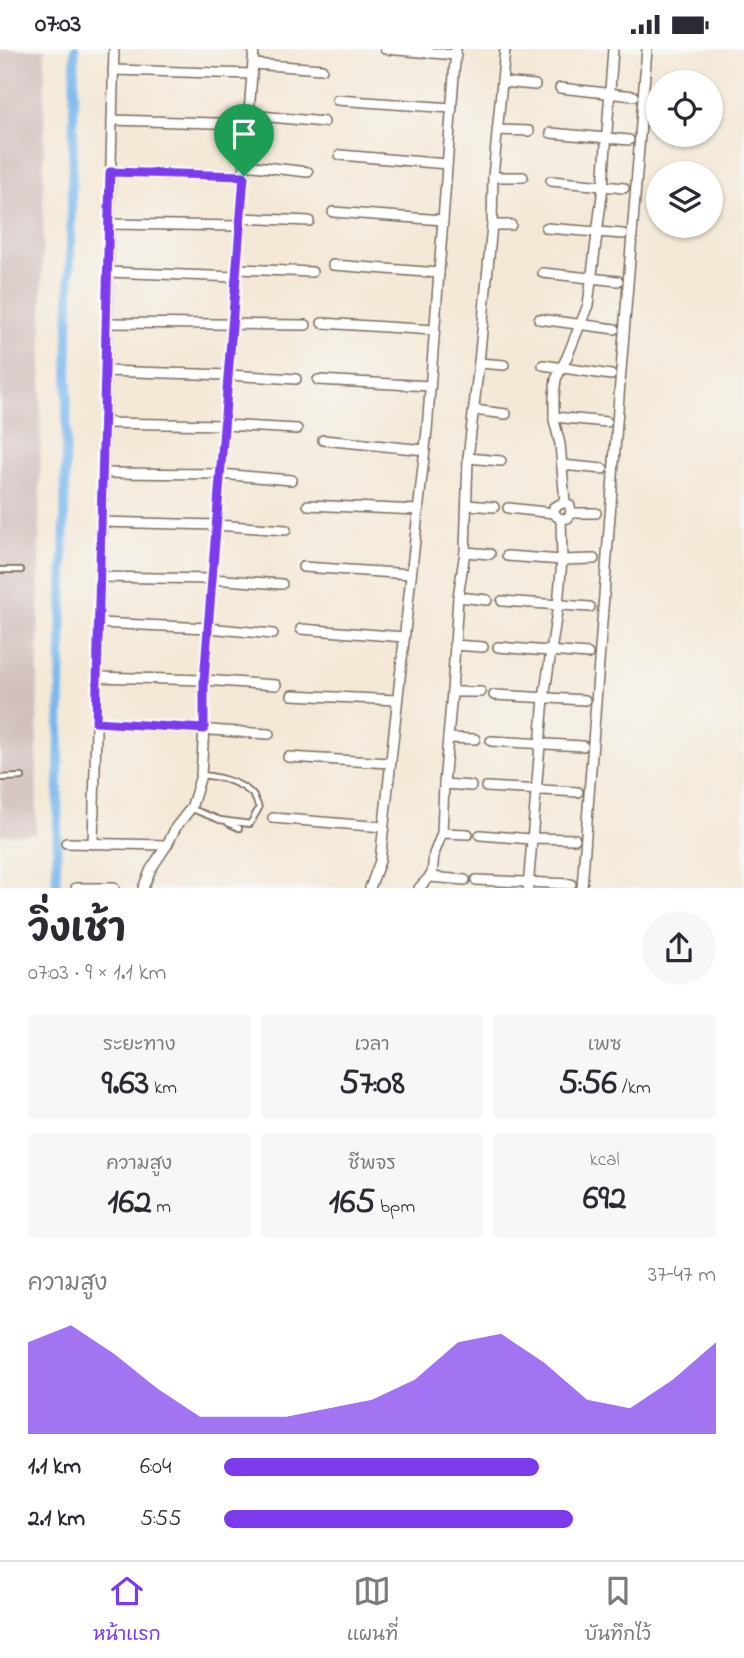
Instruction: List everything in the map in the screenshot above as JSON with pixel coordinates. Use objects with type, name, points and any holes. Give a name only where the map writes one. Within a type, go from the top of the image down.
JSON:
[{"type":"street","points":[[93,844],[114,49]]},
{"type":"street","points":[[143,888],[176,827],[191,809],[201,775],[204,680],[254,49]]},
{"type":"street","points":[[370,888],[380,861],[425,450],[456,52],[385,49]]},
{"type":"street","points":[[419,888],[432,874],[434,854],[442,833],[454,645],[465,552],[468,458],[492,225],[493,177],[505,49]]},
{"type":"street","points":[[508,508],[568,518],[571,513],[570,506],[565,502],[560,445],[554,417],[554,396],[556,379],[588,305],[603,187],[613,49]]},
{"type":"street","points":[[582,888],[647,49]]},
{"type":"street","points":[[113,70],[322,69]]},
{"type":"street","points":[[502,82],[535,85]]},
{"type":"street","points":[[559,88],[634,96]]},
{"type":"street","points":[[337,100],[452,108]]},
{"type":"street","points":[[112,120],[324,121]]},
{"type":"street","points":[[497,130],[529,131]]},
{"type":"street","points":[[551,133],[629,140]]},
{"type":"street","points":[[340,155],[447,164]]},
{"type":"street","points":[[245,166],[308,172]]},
{"type":"street","points":[[110,172],[244,176]]},
{"type":"street","points":[[493,177],[523,177]]},
{"type":"street","points":[[551,181],[624,188]]},
{"type":"street","points":[[333,212],[443,220]]},
{"type":"street","points":[[109,224],[309,221]]},
{"type":"street","points":[[492,225],[510,225]]},
{"type":"street","points":[[546,228],[623,234]]},
{"type":"street","points":[[332,265],[439,273]]},
{"type":"street","points":[[108,272],[312,272]]},
{"type":"street","points":[[543,273],[618,281]]},
{"type":"street","points":[[539,319],[615,329]]},
{"type":"street","points":[[107,323],[306,325]]},
{"type":"street","points":[[322,323],[435,330]]},
{"type":"street","points":[[479,363],[504,365]]},
{"type":"street","points":[[543,365],[611,375]]},
{"type":"street","points":[[105,371],[296,379]]},
{"type":"street","points":[[318,380],[430,386]]},
{"type":"street","points":[[474,410],[506,414]]},
{"type":"street","points":[[554,417],[607,422]]},
{"type":"street","points":[[104,422],[297,429]]},
{"type":"street","points":[[323,440],[425,450]]},
{"type":"street","points":[[468,458],[501,461]]},
{"type":"street","points":[[562,465],[603,469]]},
{"type":"street","points":[[103,473],[220,474],[291,480]]},
{"type":"street","points":[[528,885],[544,698],[562,560],[558,516],[554,507],[565,502]]},
{"type":"street","points":[[309,505],[418,510]]},
{"type":"street","points":[[467,505],[494,507]]},
{"type":"street","points":[[571,513],[596,513]]},
{"type":"street","points":[[101,522],[286,530]]},
{"type":"street","points":[[465,552],[490,554]]},
{"type":"street","points":[[507,556],[562,560],[594,559]]},
{"type":"street","points":[[303,567],[411,574]]},
{"type":"street","points":[[100,577],[212,579],[282,584]]},
{"type":"street","points":[[458,597],[487,600]]},
{"type":"street","points":[[502,601],[590,607]]},
{"type":"street","points":[[99,623],[273,634]]},
{"type":"street","points":[[301,629],[404,637]]},
{"type":"street","points":[[454,645],[483,647]]},
{"type":"street","points":[[498,647],[588,655]]},
{"type":"street","points":[[97,677],[276,685]]},
{"type":"street","points":[[452,692],[481,692]]},
{"type":"street","points":[[292,695],[397,700]]},
{"type":"street","points":[[494,695],[585,700]]},
{"type":"street","points":[[96,722],[269,734]]},
{"type":"street","points":[[448,738],[475,739]]},
{"type":"street","points":[[491,741],[583,746]]},
{"type":"street","points":[[288,757],[390,763]]},
{"type":"street","points":[[444,784],[471,786]]},
{"type":"street","points":[[486,787],[579,792]]},
{"type":"street","points":[[273,818],[383,827]]},
{"type":"street","points":[[442,833],[468,834]]},
{"type":"street","points":[[480,835],[575,839]]},
{"type":"street","points":[[66,843],[167,845]]},
{"type":"street","points":[[430,877],[458,883]]},
{"type":"street","points":[[476,880],[528,885],[571,884]]},
{"type":"street","points":[[76,888],[114,888]]},
{"type":"lane","points":[[0,569],[21,571]]},
{"type":"lane","points":[[201,775],[226,779],[238,785],[253,794],[259,808],[250,824],[220,820]]},
{"type":"lane","points":[[0,778],[22,777]]},
{"type":"lane","points":[[191,809],[239,828]]},
{"type":"shaded area","points":[[0,49],[45,49],[36,834],[0,835]]},
{"type":"waterway","points":[[56,888],[75,49]]},
{"type":"route","points":[[110,172],[244,176],[204,680],[204,729],[96,722],[110,172]]}]
